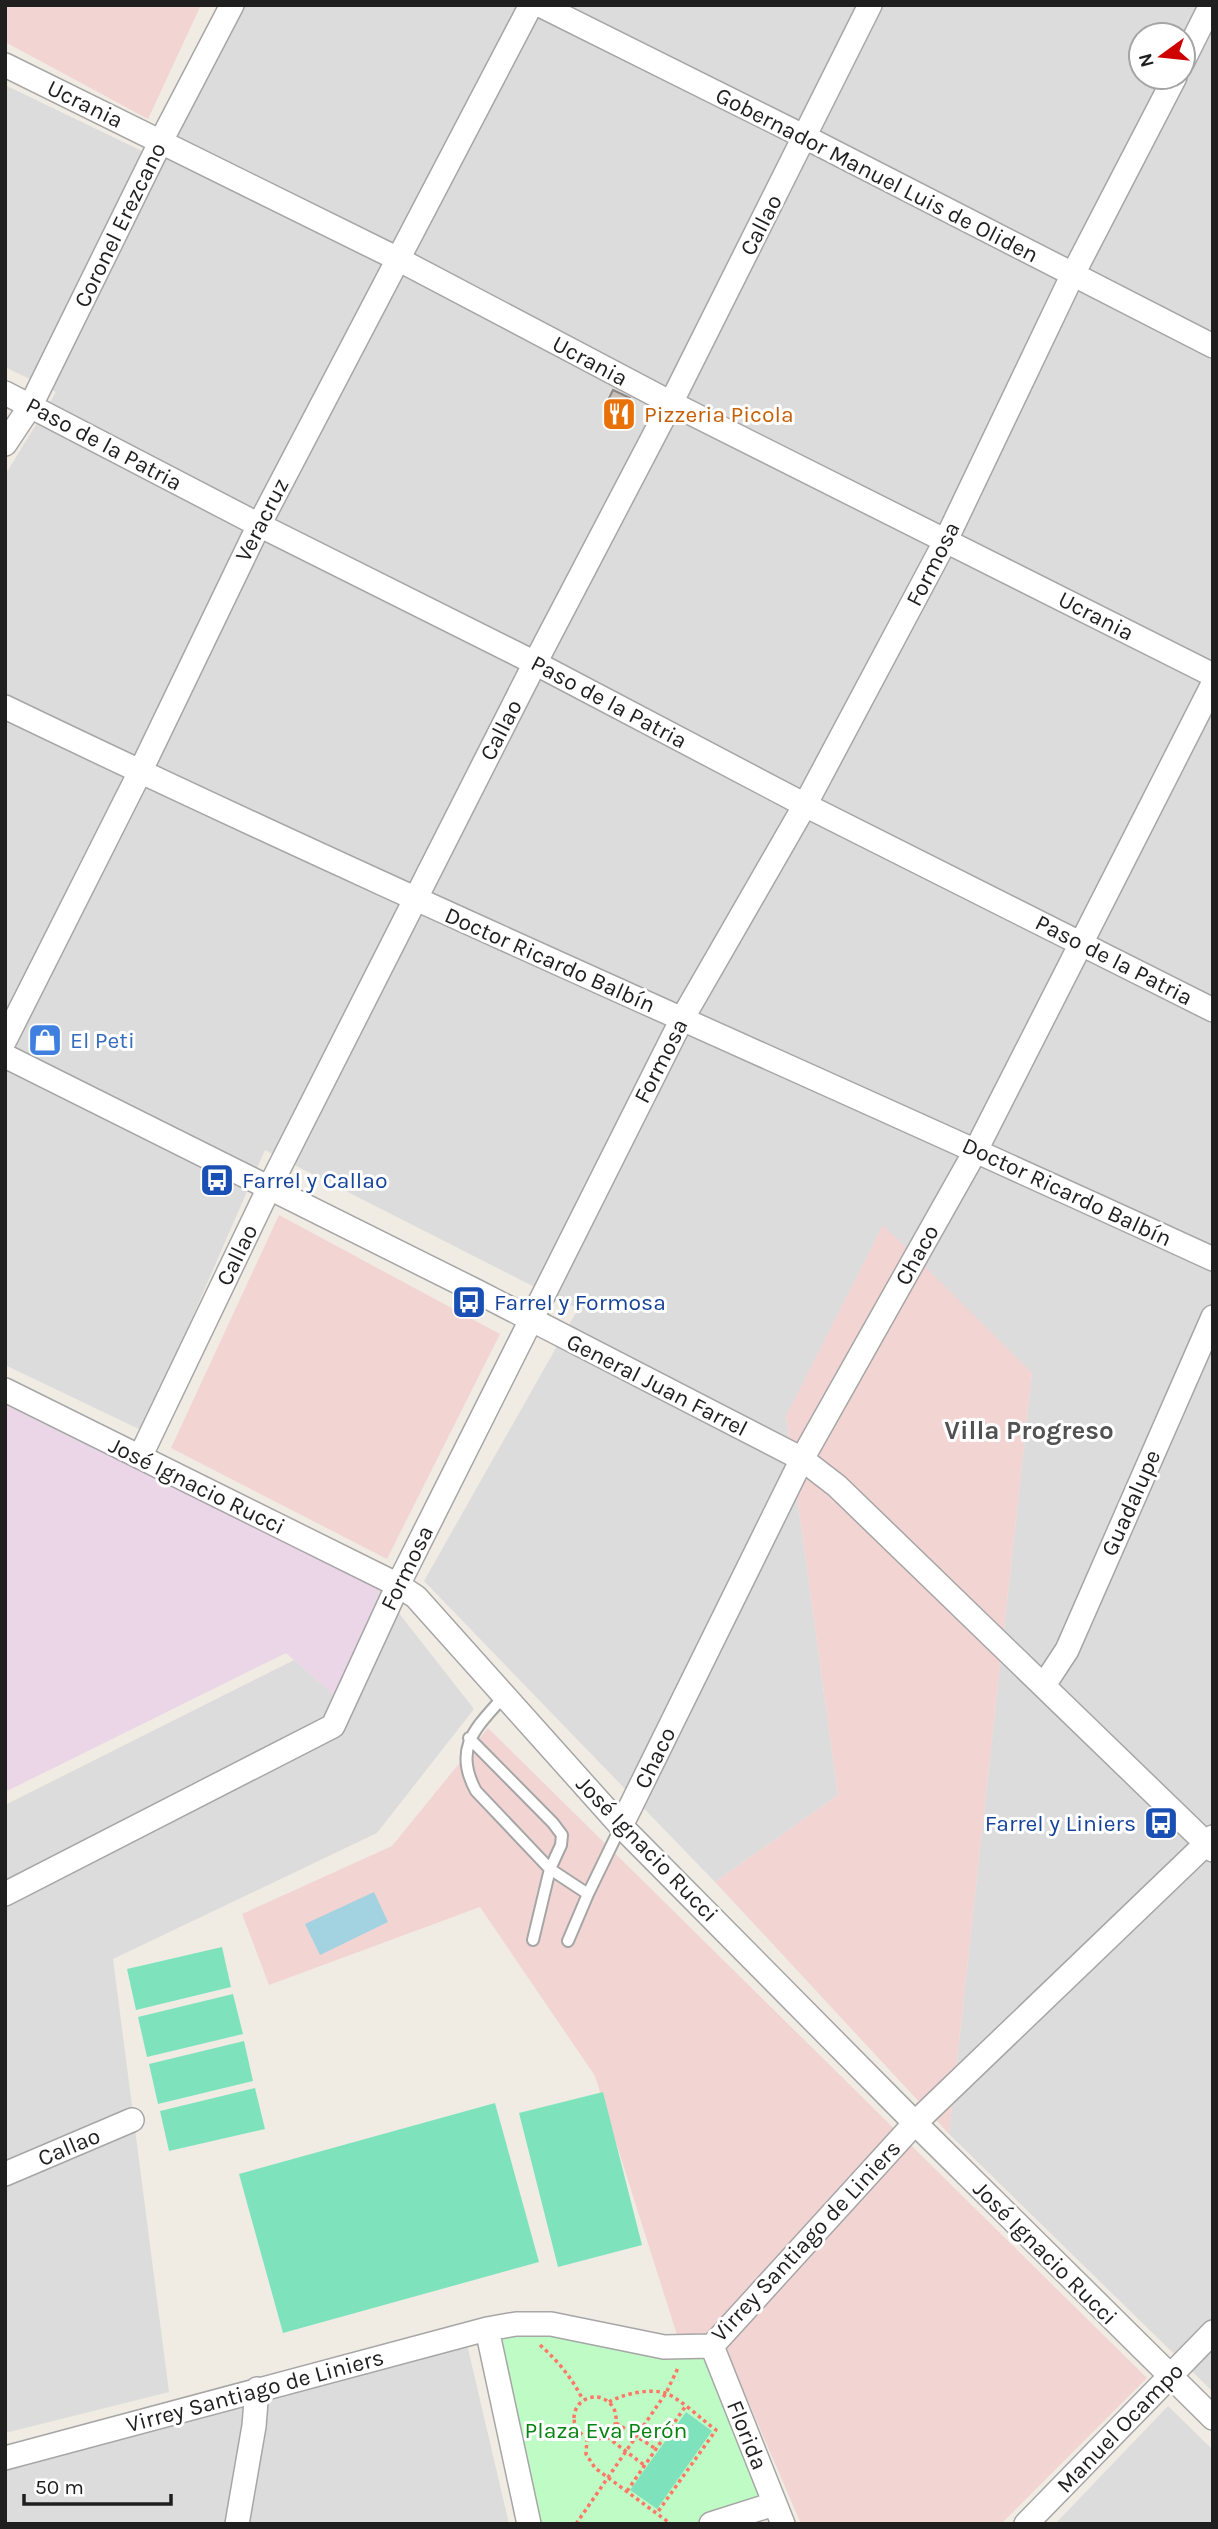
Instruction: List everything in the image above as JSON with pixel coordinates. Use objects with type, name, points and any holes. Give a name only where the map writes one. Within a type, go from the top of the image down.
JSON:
[{"type":"street","name":"Coronel Erezcano","points":[[5,443],[31,405],[161,141],[232,5]]},
{"type":"street","name":"Veracruz","points":[[5,1040],[140,772],[259,524],[396,258],[531,5]]},
{"type":"street","name":"Gobernador Manuel Luis de Oliden","points":[[540,5],[1213,346]]},
{"type":"street","name":"Callao","points":[[140,1457],[268,1190],[535,663],[671,403],[870,5]]},
{"type":"street","points":[[1197,35],[1210,11]]},
{"type":"street","name":"Ucrania","points":[[5,65],[396,258],[671,403],[1213,675]]},
{"type":"street","name":"Formosa","points":[[5,1894],[328,1730],[340,1717],[398,1585],[682,1019],[805,805],[946,540],[1072,276],[1168,91]]},
{"type":"street","name":"Paso de la Patria","points":[[5,393],[535,663],[805,805],[1213,1010]]},
{"type":"street","name":"Chaco","points":[[621,1826],[802,1459],[976,1150],[1213,684]]},
{"type":"street","name":"Doctor Ricardo Balbín","points":[[5,707],[416,899],[1213,1259]]},
{"type":"street","name":"General Juan Farrel","points":[[5,1056],[802,1459],[838,1486],[1211,1844]]},
{"type":"street","name":"Guadalupe","points":[[1044,1685],[1067,1650],[1213,1317]]},
{"type":"street","name":"José Ignacio Rucci","points":[[5,1390],[398,1585],[416,1597],[621,1826],[915,2123],[1213,2418]]},
{"type":"street","name":"Virrey Santiago de Liniers","points":[[5,2458],[257,2389],[486,2329],[516,2324],[551,2324],[664,2347],[712,2346],[915,2123],[1211,1844]]},
{"type":"street","name":"Callao","points":[[5,2174],[132,2120]]},
{"type":"street","points":[[486,2329],[529,2524]]},
{"type":"street","name":"Manuel Ocampo","points":[[1026,2524],[1213,2332]]},
{"type":"street","name":"Florida","points":[[712,2346],[779,2514]]},
{"type":"street","points":[[237,2524],[254,2426],[257,2389]]},
{"type":"street","points":[[712,2524],[779,2514]]},
{"type":"lane","points":[[505,1695],[470,1738],[466,1764],[468,1776],[476,1791],[550,1870],[588,1894]]},
{"type":"lane","points":[[470,1738],[562,1835],[561,1845],[550,1870],[533,1940]]},
{"type":"lane","points":[[568,1941],[621,1826]]},
{"type":"path","points":[[516,2324],[554,2358],[575,2383],[583,2400]]},
{"type":"path","points":[[576,2524],[666,2393],[687,2348]]},
{"type":"path","points":[[609,2402],[630,2394],[666,2393],[716,2430],[657,2513]]},
{"type":"path","points":[[593,2396],[609,2402],[615,2411],[616,2423],[607,2436],[601,2439],[587,2438],[580,2433],[573,2415],[583,2400],[593,2396]]},
{"type":"path","points":[[627,2491],[685,2407]]},
{"type":"path","points":[[616,2423],[656,2449]]},
{"type":"path","points":[[510,2436],[545,2430],[580,2433]]},
{"type":"path","points":[[607,2436],[645,2465]]},
{"type":"path","points":[[587,2438],[586,2454],[590,2462],[671,2524]]},
{"type":"shaded area","points":[[5,5],[201,5],[148,119],[5,42]]},
{"type":"shaded area","points":[[219,5],[1213,5],[1213,2392],[949,2134],[1032,1373],[786,1416],[838,1795],[715,1882],[424,1581],[578,1309],[265,1150],[143,1431],[5,1365],[5,475],[56,392],[5,367],[5,85],[146,153]]},
{"type":"shaded area","points":[[279,1215],[500,1334],[387,1559],[171,1448]]},
{"type":"shaded area","points":[[883,1225],[1032,1373],[949,2134],[715,1882],[838,1795],[786,1416]]},
{"type":"shaded area","points":[[5,1404],[380,1589],[340,1700],[286,1653],[5,1792]]},
{"type":"shaded area","points":[[380,1589],[474,1709],[377,1833],[113,1959],[169,2392],[5,2433],[5,1805],[294,1660],[340,1700]]},
{"type":"shaded area","points":[[488,1728],[1147,2378],[1001,2524],[801,2524],[724,2345],[677,2335],[595,2076],[480,1907],[269,1985],[242,1914],[392,1846]]},
{"type":"shaded area","points":[[466,2340],[509,2524],[5,2524],[5,2467]]},
{"type":"shaded area","points":[[1168,2406],[1213,2450],[1213,2524],[1055,2524]]},
{"type":"green space","points":[[222,1947],[231,1987],[136,2010],[127,1969]]},
{"type":"green space","points":[[233,1994],[243,2034],[147,2057],[138,2017]]},
{"type":"green space","points":[[244,2041],[253,2081],[158,2104],[149,2064]]},
{"type":"green space","points":[[255,2088],[265,2129],[169,2151],[160,2111]]},
{"type":"green space","points":[[603,2092],[642,2245],[558,2267],[519,2113]]},
{"type":"green space","points":[[495,2103],[539,2262],[283,2333],[239,2174]]},
{"type":"green space","name":"Plaza Eva Perón","points":[[487,2329],[712,2346],[774,2504],[711,2524],[529,2524]]},
{"type":"green space","points":[[686,2412],[712,2431],[657,2509],[630,2490]]},
{"type":"water","points":[[374,1892],[388,1922],[320,1955],[305,1924]]},
{"type":"building","points":[[613,390],[630,398],[633,408],[628,419],[604,408]]},
{"type":"place","name":"Pizzeria Picola","points":[[619,414]]},
{"type":"place","name":"El Peti","points":[[45,1040]]},
{"type":"place","name":"Farrel y Callao","points":[[217,1180]]},
{"type":"place","name":"Farrel y Formosa","points":[[469,1302]]},
{"type":"place","name":"Farrel y Liniers","points":[[1161,1823]]},
{"type":"district","name":"Villa Progreso","points":[[1029,1430]]}]
